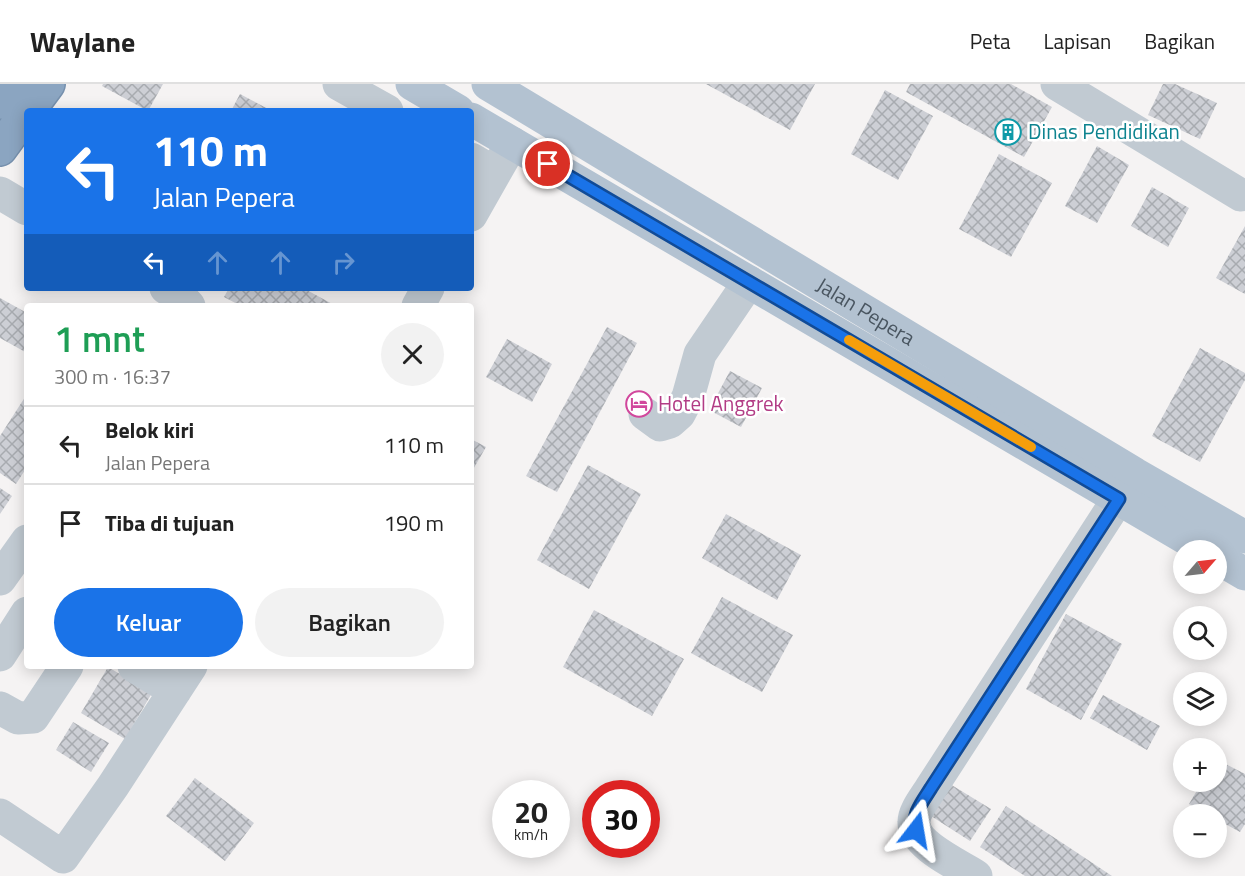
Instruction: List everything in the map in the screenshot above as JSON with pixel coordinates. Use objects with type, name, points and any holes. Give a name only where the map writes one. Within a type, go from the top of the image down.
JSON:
[{"type":"highway","points":[[0,102],[13,84]]},
{"type":"highway","points":[[29,108],[48,84]]},
{"type":"highway","points":[[0,148],[24,115]]},
{"type":"main road","points":[[411,84],[453,108]]},
{"type":"main road","name":"Jalan Pepera","points":[[488,84],[604,154],[1127,486],[1194,540]]},
{"type":"main road","name":"Jalan Pepera","points":[[474,121],[749,282],[1127,486],[1245,537]]},
{"type":"main road","points":[[584,185],[604,154]]},
{"type":"main road","points":[[1227,563],[1245,574]]},
{"type":"street","points":[[339,84],[382,108]]},
{"type":"street","points":[[1058,84],[1241,195]]},
{"type":"street","points":[[474,203],[483,166],[513,143]]},
{"type":"street","points":[[0,193],[24,207]]},
{"type":"street","points":[[645,414],[660,424],[670,422],[679,414],[688,397],[699,354],[749,282]]},
{"type":"street","points":[[172,291],[186,303]]},
{"type":"street","points":[[976,876],[921,841],[914,823],[916,815],[931,788],[1127,486]]},
{"type":"street","points":[[0,579],[24,545]]},
{"type":"street","points":[[0,584],[24,599]]},
{"type":"street","points":[[0,655],[24,618]]},
{"type":"street","points":[[0,708],[18,718],[33,717],[65,669]]},
{"type":"street","points":[[0,815],[56,866],[113,786],[183,679],[145,669]]},
{"type":"building","points":[[103,84],[163,84],[150,108],[142,108],[102,86]]},
{"type":"building","points":[[706,84],[815,84],[790,130]]},
{"type":"building","name":"Dinas Pendidikan","points":[[910,84],[1011,84],[1052,107],[1024,157],[906,92]]},
{"type":"building","points":[[1163,84],[1175,84],[1217,103],[1200,139],[1148,115]]},
{"type":"building","points":[[885,90],[933,116],[898,180],[851,154]]},
{"type":"building","points":[[240,94],[266,108],[233,108]]},
{"type":"building","points":[[1097,146],[1129,165],[1097,223],[1065,206]]},
{"type":"building","points":[[999,154],[1052,183],[1011,257],[959,229]]},
{"type":"building","points":[[1152,187],[1189,208],[1168,247],[1131,226]]},
{"type":"building","points":[[1245,226],[1245,294],[1216,278]]},
{"type":"building","points":[[227,291],[308,291],[330,303],[235,303],[224,297]]},
{"type":"building","points":[[0,298],[24,311],[24,351],[0,338]]},
{"type":"building","points":[[607,327],[637,343],[557,492],[526,476]]},
{"type":"building","points":[[507,339],[552,364],[532,402],[486,377]]},
{"type":"building","points":[[1200,348],[1245,373],[1245,380],[1200,462],[1152,436]]},
{"type":"building","points":[[730,371],[762,388],[741,427],[709,410]]},
{"type":"building","points":[[24,399],[24,472],[16,484],[0,473],[0,436]]},
{"type":"building","points":[[474,441],[486,447],[474,468]]},
{"type":"building","points":[[588,465],[641,494],[589,589],[537,560]]},
{"type":"building","points":[[0,488],[12,496],[0,514]]},
{"type":"building","points":[[726,514],[801,555],[777,600],[702,558]]},
{"type":"building","points":[[722,597],[793,635],[762,692],[691,653]]},
{"type":"building","points":[[594,610],[684,659],[652,716],[563,667]]},
{"type":"building","points":[[1066,614],[1122,644],[1081,720],[1026,689]]},
{"type":"building","points":[[107,669],[111,669],[152,693],[125,739],[81,713]]},
{"type":"building","points":[[1103,695],[1160,726],[1147,750],[1090,718]]},
{"type":"building","points":[[73,722],[109,743],[91,772],[56,750]]},
{"type":"building","points":[[1227,765],[1245,774],[1245,824],[1240,832],[1227,825],[1227,804],[1189,804],[1196,792],[1227,792]]},
{"type":"building","points":[[195,778],[254,823],[225,861],[166,816]]},
{"type":"building","points":[[950,784],[991,809],[970,841],[931,816]]},
{"type":"building","points":[[1006,806],[1112,876],[1025,876],[980,847]]},
{"type":"slow traffic","points":[[849,340],[1031,447]]},
{"type":"place","name":"Dinas Pendidikan","points":[[1008,132]]},
{"type":"place","name":"Hotel Anggrek","points":[[639,404]]},
{"type":"route","points":[[548,164],[1119,499],[931,788],[916,815],[914,823],[916,830]]}]
